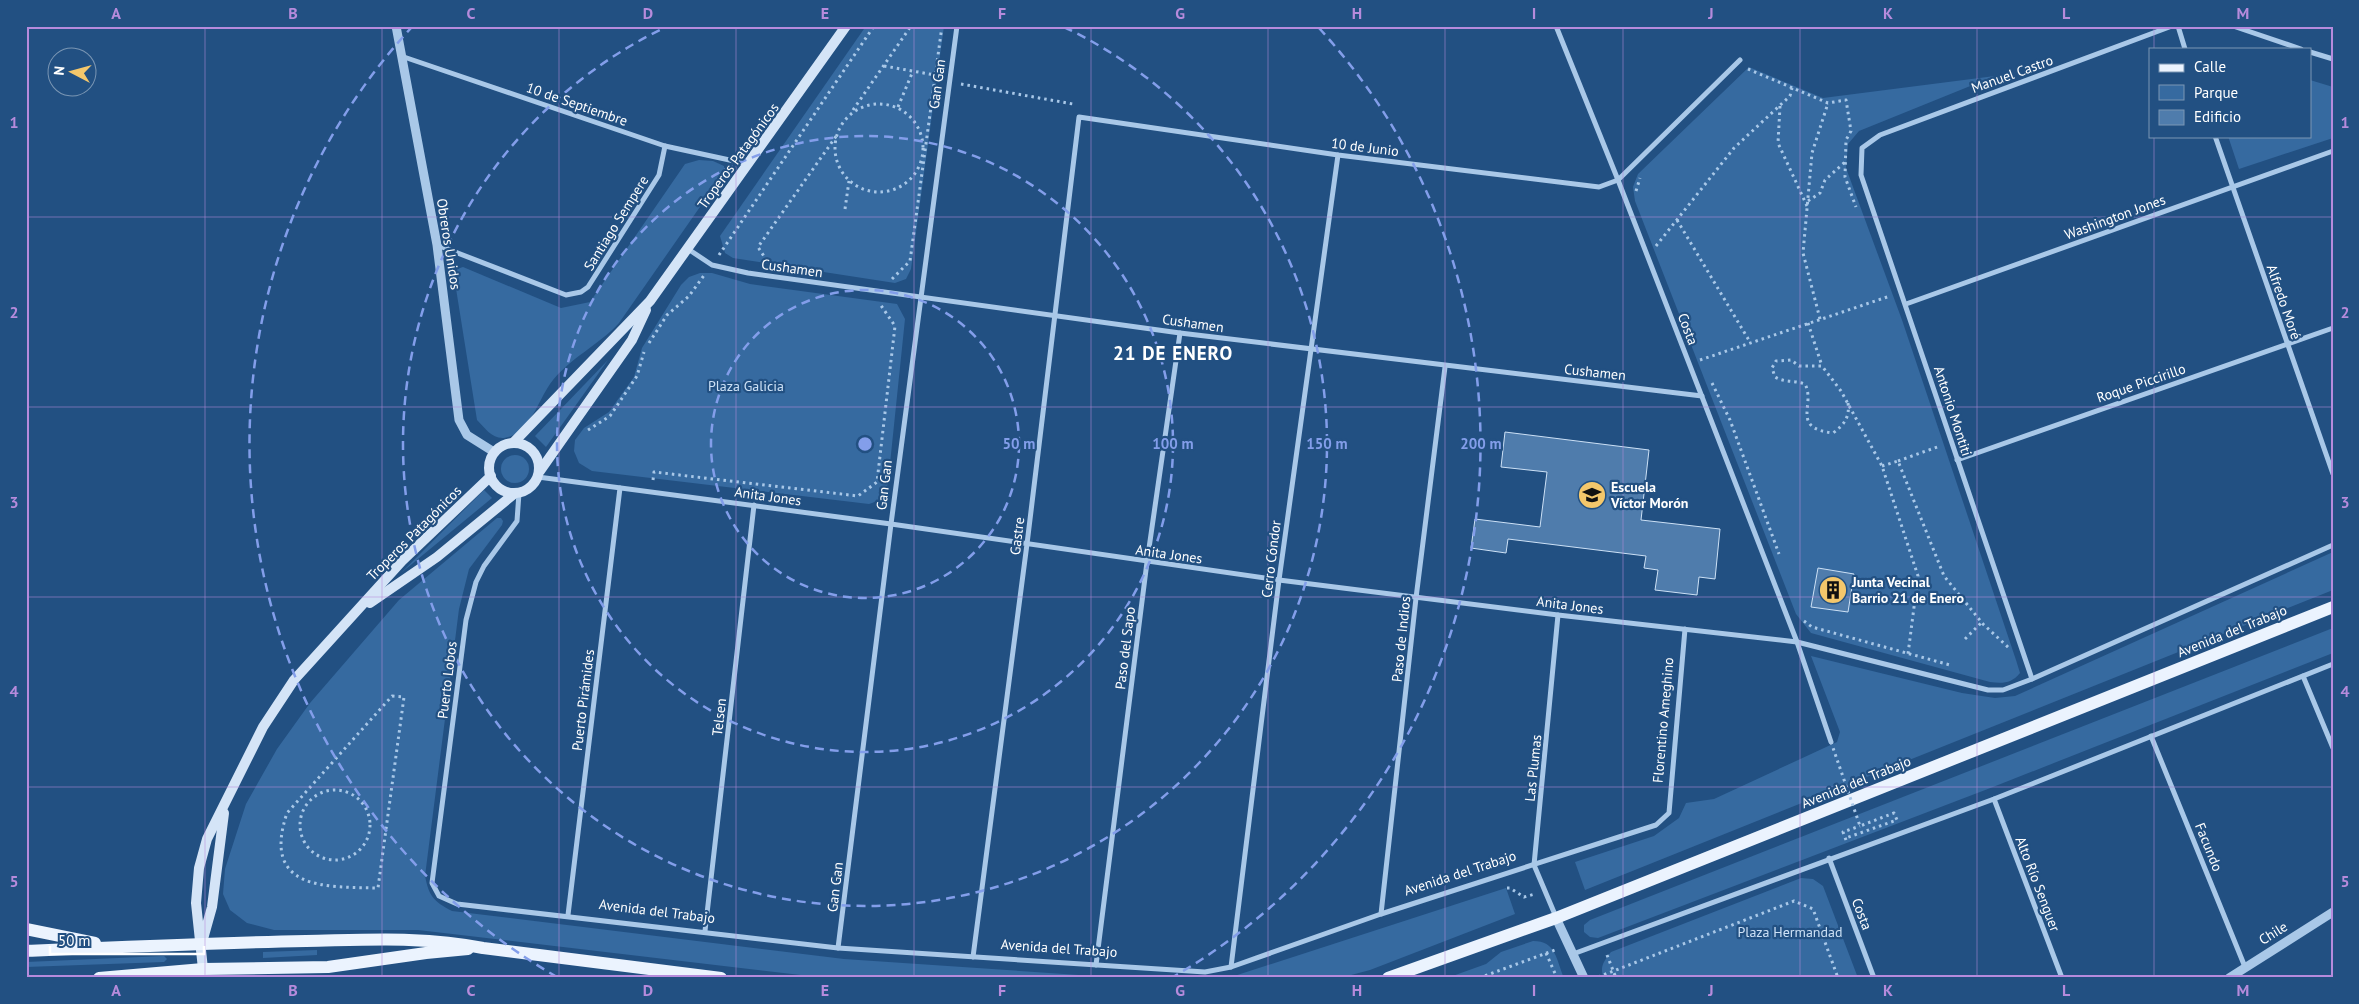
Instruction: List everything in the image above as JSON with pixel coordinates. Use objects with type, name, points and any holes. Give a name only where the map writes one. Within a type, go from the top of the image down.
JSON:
[{"type":"main road","name":"Troperos Patagónicos","points":[[494,452],[505,444],[513,443],[650,302],[844,27]]},
{"type":"main road","name":"Troperos Patagónicos","points":[[359,610],[437,557],[517,493],[530,488],[632,340],[650,302]]},
{"type":"main road","points":[[513,443],[530,448],[536,454],[539,474]]},
{"type":"main road","points":[[494,452],[489,464],[491,476],[498,488],[517,493]]},
{"type":"main road","name":"Troperos Patagónicos","points":[[203,969],[202,943],[196,903],[199,868],[207,839],[263,727],[294,680],[402,561],[491,476]]},
{"type":"main road","name":"Avenida del Trabajo","points":[[1388,978],[1556,918],[2333,607]]},
{"type":"main road","name":"Troperos Patagónicos","points":[[202,943],[212,907],[221,825],[230,790]]},
{"type":"main road","points":[[26,929],[120,947]]},
{"type":"main road","points":[[26,951],[202,943],[399,938],[448,941],[483,948],[721,978]]},
{"type":"main road","points":[[99,978],[203,969],[328,967],[426,953],[483,948]]},
{"type":"street","name":"Obreros Unidos","points":[[396,26],[400,56],[437,246],[459,420],[467,435],[494,452]]},
{"type":"street","name":"Gan Gan","points":[[838,948],[890,524],[957,26]]},
{"type":"street","name":"Costa","points":[[1556,26],[1648,256],[1797,642],[1831,742]]},
{"type":"street","name":"Manuel Castro","points":[[1862,148],[1880,135],[2172,26]]},
{"type":"street","points":[[2178,26],[2185,48]]},
{"type":"street","points":[[2233,26],[2298,48]]},
{"type":"street","points":[[2312,53],[2333,59]]},
{"type":"street","name":"10 de Septiembre","points":[[400,56],[665,146],[748,164]]},
{"type":"street","name":"10 de Junio","points":[[1079,117],[1338,155],[1599,188],[1618,180],[1738,62]]},
{"type":"street","name":"Gastre","points":[[973,957],[1056,315],[1079,117]]},
{"type":"street","name":"Alfredo Moré","points":[[2216,138],[2286,344],[2333,474]]},
{"type":"street","name":"Santiago Sempere","points":[[437,246],[566,295],[588,287],[659,175],[665,146]]},
{"type":"street","name":"Antonio Montiti","points":[[1862,148],[1861,175],[2032,679]]},
{"type":"street","name":"Washington Jones","points":[[1906,304],[2333,151]]},
{"type":"street","name":"Cerro Cóndor","points":[[1231,966],[1279,580],[1338,155]]},
{"type":"street","name":"Cushamen","points":[[688,249],[712,265],[748,273],[1180,333],[1446,367],[1702,396]]},
{"type":"street","name":"Roque Piccirillo","points":[[1957,460],[2333,328]]},
{"type":"street","name":"Paso del Sapo","points":[[1096,965],[1147,562],[1180,333]]},
{"type":"street","name":"Paso de Indios","points":[[1381,914],[1416,598],[1446,367]]},
{"type":"street","name":"Anita Jones","points":[[539,474],[620,488],[754,505],[1279,580],[1558,615],[1797,642]]},
{"type":"street","name":"Puerto Pirámides","points":[[568,915],[620,488]]},
{"type":"street","name":"Puerto Lobos","points":[[432,882],[466,620],[476,582],[484,566],[517,520],[517,493]]},
{"type":"street","name":"Telsen","points":[[705,932],[754,505]]},
{"type":"street","points":[[1797,642],[1988,690],[2002,690],[2032,679],[2333,545]]},
{"type":"street","name":"Las Plumas","points":[[1556,918],[1534,865],[1558,615]]},
{"type":"street","name":"Florentino Ameghino","points":[[1669,813],[1685,629]]},
{"type":"street","points":[[1573,954],[1829,858],[1994,799],[2333,664]]},
{"type":"street","points":[[2303,676],[2333,748]]},
{"type":"street","name":"Facundo","points":[[2151,736],[2245,967]]},
{"type":"street","name":"Alto Río Senguer","points":[[1994,799],[2062,978]]},
{"type":"street","name":"Avenida del Trabajo","points":[[432,882],[439,896],[457,904],[568,915],[838,948],[1205,972],[1231,966],[1381,914],[1656,825],[1669,813]]},
{"type":"street","name":"Costa","points":[[1829,858],[1874,978]]},
{"type":"street","name":"Chile","points":[[2229,978],[2333,912]]},
{"type":"street","points":[[1556,918],[1584,978]]},
{"type":"path","points":[[712,265],[874,26]]},
{"type":"path","points":[[775,263],[765,261],[758,247],[837,135],[842,123],[852,112],[911,26]]},
{"type":"path","points":[[883,278],[893,280],[910,261],[942,26]]},
{"type":"path","points":[[1738,62],[1750,70],[1828,103],[1846,100],[1851,131],[1846,140],[1845,177],[1859,215]]},
{"type":"path","points":[[884,66],[935,75]]},
{"type":"path","points":[[1743,77],[1750,70]]},
{"type":"path","points":[[898,107],[913,71]]},
{"type":"path","points":[[948,82],[1073,104],[1079,117]]},
{"type":"path","points":[[1648,256],[1734,148],[1790,96],[1792,88]]},
{"type":"path","points":[[837,135],[835,151],[838,165],[849,180],[870,192],[884,192],[898,188],[910,180],[919,169],[924,154],[923,139],[918,125],[908,113],[898,107],[880,103],[865,105],[852,112]]},
{"type":"path","points":[[1820,319],[1803,253],[1812,153],[1828,103]]},
{"type":"path","points":[[1780,105],[1778,143],[1807,206]]},
{"type":"path","points":[[1808,201],[1820,193],[1825,180],[1845,162]]},
{"type":"path","points":[[1636,193],[1637,183],[1642,173]]},
{"type":"path","points":[[845,209],[849,180]]},
{"type":"path","points":[[1677,220],[1750,342]]},
{"type":"path","points":[[1653,237],[1660,254]]},
{"type":"path","points":[[585,432],[610,416],[637,376],[643,352],[666,315],[690,296],[706,273],[714,276]]},
{"type":"path","points":[[1884,287],[1891,306]]},
{"type":"path","points":[[1690,364],[1888,296]]},
{"type":"path","points":[[651,492],[654,472],[858,496],[877,482],[896,326],[880,303],[870,301]]},
{"type":"path","points":[[1808,323],[1822,366],[1848,403],[1882,466],[1918,576],[1906,670]]},
{"type":"path","points":[[1698,350],[1705,368]]},
{"type":"path","points":[[1822,366],[1799,366],[1791,360],[1783,359],[1776,360],[1772,368],[1775,377],[1783,382],[1796,381],[1805,384],[1809,391],[1805,410],[1807,418],[1812,427],[1822,432],[1833,433],[1842,427],[1848,418],[1848,403]]},
{"type":"path","points":[[1709,376],[1730,420],[1780,557]]},
{"type":"path","points":[[1937,437],[1944,455]]},
{"type":"path","points":[[1882,466],[1952,442]]},
{"type":"path","points":[[1898,461],[1944,576],[1982,622],[2006,648],[2012,650],[2009,640]]},
{"type":"path","points":[[1800,612],[1803,621],[1812,627],[1953,666]]},
{"type":"path","points":[[1965,639],[1982,622]]},
{"type":"path","points":[[392,696],[404,697],[378,888],[326,887],[310,883],[296,876],[287,864],[282,848],[281,832],[287,813],[304,794],[392,696]]},
{"type":"path","points":[[1831,742],[1860,826]]},
{"type":"path","points":[[331,791],[342,791],[358,799],[368,813],[370,824],[369,836],[363,846],[355,854],[345,859],[328,859],[313,852],[306,844],[301,822],[304,811],[310,802],[319,794],[331,791]]},
{"type":"path","points":[[304,794],[310,802]]},
{"type":"path","points":[[1843,832],[1894,813],[1898,820],[1846,838]]},
{"type":"path","points":[[1595,978],[1794,901],[1813,909],[1838,978]]},
{"type":"path","points":[[1546,953],[1557,978]]},
{"type":"green space","points":[[866,26],[944,26],[911,269],[906,279],[895,283],[733,258],[725,253],[720,236]]},
{"type":"green space","points":[[1749,67],[1823,98],[1995,76],[1859,131],[1848,144],[1846,168],[1902,320],[2016,660],[2020,673],[2010,681],[2003,683],[1990,682],[1811,633],[1796,614],[1635,201],[1633,187],[1638,174]]},
{"type":"green space","points":[[2312,81],[2333,87],[2333,138],[2239,169],[2229,138],[2312,138]]},
{"type":"green space","points":[[699,160],[713,161],[724,166],[725,171],[619,323],[558,375],[550,384],[532,416],[520,431],[513,436],[504,438],[496,437],[489,432],[477,420],[454,276],[457,269],[463,267],[561,308],[590,302],[685,164]]},
{"type":"green space","name":"Plaza Galicia","points":[[700,273],[712,273],[750,284],[897,304],[905,319],[888,483],[884,494],[879,499],[869,504],[592,471],[579,463],[574,451],[575,440],[584,428],[609,412],[634,377],[642,348],[681,285],[689,277]]},
{"type":"green space","points":[[608,360],[546,447],[535,436]]},
{"type":"green space","points":[[515,455],[525,459],[529,469],[525,479],[515,483],[505,479],[501,469],[505,459]]},
{"type":"green space","points":[[484,490],[492,498],[401,573]]},
{"type":"green space","points":[[497,518],[501,518],[503,521],[502,525],[469,569],[459,609],[425,876],[430,893],[440,904],[452,911],[844,959],[1123,978],[826,978],[418,930],[274,930],[247,923],[230,910],[223,894],[225,869],[246,804],[277,749],[310,703],[399,600]]},
{"type":"green space","points":[[2333,552],[2333,590],[1585,890],[1575,862],[1654,836],[1679,818],[1686,803],[1714,799],[1837,742],[1840,732],[1811,656],[1962,693],[1995,698],[2015,696]]},
{"type":"green space","points":[[2333,628],[2333,653],[1993,787],[1598,938],[1590,937],[1584,932],[1584,925],[1590,920]]},
{"type":"green space","name":"Plaza Hermandad","points":[[1801,878],[1813,879],[1823,886],[1858,978],[1604,978],[1602,967],[1611,952]]},
{"type":"green space","points":[[1506,888],[1515,914],[1370,970],[1340,978],[1228,978]]},
{"type":"green space","points":[[1533,941],[1541,942],[1551,948],[1557,958],[1564,978],[1447,978],[1486,964],[1501,952]]},
{"type":"green space","points":[[317,950],[317,955],[263,958],[263,952]]},
{"type":"green space","points":[[164,956],[167,959],[164,962],[26,967],[26,962]]},
{"type":"building","points":[[1505,432],[1649,450],[1641,520],[1720,529],[1715,579],[1699,577],[1697,595],[1655,590],[1658,570],[1644,568],[1646,556],[1508,539],[1506,553],[1471,548],[1475,519],[1540,527],[1547,472],[1501,467]]},
{"type":"building","name":"Junta Vecinal Barrio 21 de Enero","points":[[1818,568],[1854,574],[1848,612],[1811,607]]},
{"type":"place","name":"Escuela Víctor Morón","points":[[1592,495]]},
{"type":"place","name":"Junta Vecinal Barrio 21 de Enero","points":[[1833,590]]},
{"type":"district","name":"21 DE ENERO","points":[[1173,353]]}]
